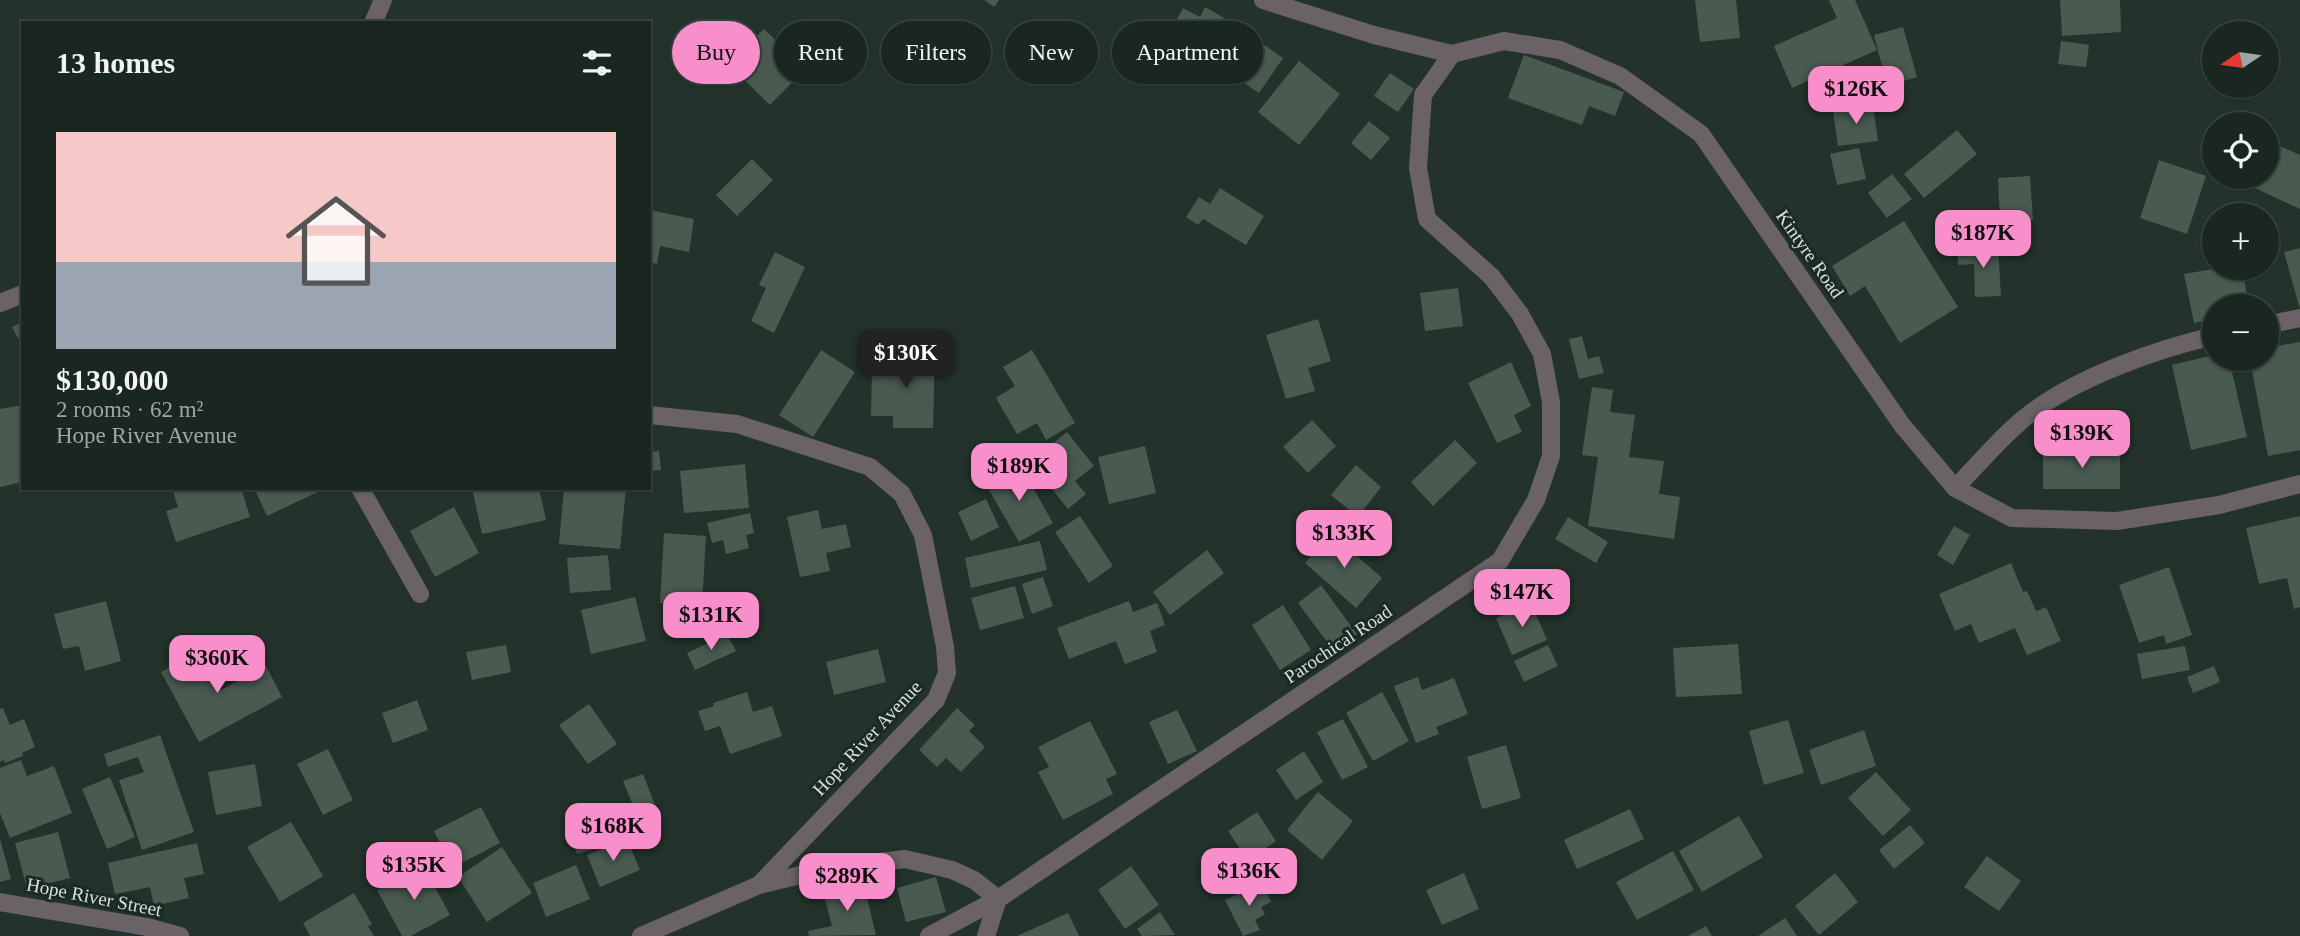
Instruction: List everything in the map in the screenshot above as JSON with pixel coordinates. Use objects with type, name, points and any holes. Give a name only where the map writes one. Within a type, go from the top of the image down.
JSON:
[{"type":"street","points":[[374,21],[383,0]]},
{"type":"street","name":"Kintyre Road","points":[[1263,0],[1374,34],[1452,54],[1504,41],[1560,50],[1620,76],[1701,134],[1902,425],[1955,488],[2012,517],[2117,522],[2219,505],[2300,484]]},
{"type":"street","name":"Parochical Road","points":[[929,936],[998,899],[1500,561],[1536,500],[1551,456],[1551,402],[1542,354],[1520,314],[1492,277],[1427,219],[1418,168],[1423,95],[1452,54]]},
{"type":"street","points":[[0,303],[21,296]]},
{"type":"street","points":[[2279,322],[2300,318]]},
{"type":"street","points":[[1955,488],[2030,413],[2074,386],[2120,366],[2202,340]]},
{"type":"street","name":"Hope River Avenue","points":[[651,415],[737,424],[870,467],[902,494],[923,535],[945,647],[947,673],[936,700],[758,885]]},
{"type":"street","points":[[361,490],[420,594]]},
{"type":"street","points":[[641,936],[758,885],[830,868],[905,859],[952,870],[974,880],[998,899],[986,936]]},
{"type":"street","name":"Hope River Street","points":[[0,902],[180,936]]},
{"type":"building","points":[[984,0],[999,0],[994,7]]},
{"type":"building","points":[[1695,0],[1736,0],[1740,38],[1700,42]]},
{"type":"building","points":[[1829,0],[1855,0],[1877,50],[1792,88],[1774,46],[1837,18]]},
{"type":"building","points":[[2060,0],[2120,0],[2121,32],[2062,36]]},
{"type":"building","points":[[1205,7],[1230,21],[1176,21],[1183,8],[1200,17]]},
{"type":"building","points":[[1903,27],[1917,77],[1887,86],[1874,35]]},
{"type":"building","points":[[764,29],[774,39],[774,84],[790,84],[770,105],[748,84],[760,84],[760,33]]},
{"type":"building","points":[[2061,41],[2089,45],[2086,67],[2058,64]]},
{"type":"building","points":[[1263,44],[1283,58],[1259,93],[1246,84],[1263,84]]},
{"type":"building","points":[[1524,55],[1624,92],[1615,116],[1589,106],[1582,125],[1508,98]]},
{"type":"building","points":[[1299,61],[1340,94],[1299,145],[1258,112]]},
{"type":"building","points":[[1390,73],[1414,89],[1398,112],[1374,96]]},
{"type":"building","points":[[1873,105],[1878,141],[1838,146],[1833,111]]},
{"type":"building","points":[[1369,121],[1390,138],[1371,160],[1351,143]]},
{"type":"building","points":[[1957,130],[1977,154],[1924,198],[1904,174]]},
{"type":"building","points":[[2279,146],[2300,155],[2300,209],[2257,189],[2279,189]]},
{"type":"building","points":[[1859,148],[1866,179],[1837,185],[1830,154]]},
{"type":"building","points":[[752,159],[773,180],[737,216],[716,195]]},
{"type":"building","points":[[2159,160],[2202,175],[2202,188],[2187,234],[2140,218]]},
{"type":"building","points":[[1892,174],[1912,199],[1887,218],[1868,193]]},
{"type":"building","points":[[2030,176],[2033,220],[2000,222],[1998,178]]},
{"type":"building","points":[[1220,188],[1264,216],[1246,245],[1203,219],[1198,225],[1186,217],[1199,197],[1210,204]]},
{"type":"building","points":[[651,210],[694,219],[689,252],[660,246],[657,264],[651,262]]},
{"type":"building","points":[[1904,221],[1958,307],[1900,343],[1865,286],[1850,296],[1832,266]]},
{"type":"building","points":[[1998,247],[2001,296],[1975,297],[1974,264],[1958,265],[1957,249]]},
{"type":"building","points":[[2300,248],[2300,306],[2299,306],[2284,252]]},
{"type":"building","points":[[775,252],[805,267],[774,333],[751,321],[766,288],[759,285]]},
{"type":"building","points":[[2202,271],[2202,280],[2244,280],[2247,294],[2202,294],[2202,321],[2194,323],[2184,274]]},
{"type":"building","points":[[1458,288],[1463,326],[1425,331],[1420,293]]},
{"type":"building","points":[[1318,319],[1331,361],[1308,368],[1315,391],[1286,399],[1266,335]]},
{"type":"building","points":[[21,323],[21,343],[12,327]]},
{"type":"building","points":[[1582,336],[1588,359],[1599,356],[1604,373],[1579,379],[1569,339]]},
{"type":"building","points":[[2300,342],[2300,450],[2268,456],[2252,371],[2279,371],[2279,346]]},
{"type":"building","points":[[821,350],[855,372],[813,437],[779,415]]},
{"type":"building","points":[[1032,350],[1075,423],[1046,440],[1037,423],[1017,434],[996,398],[1015,386],[1003,367]]},
{"type":"building","points":[[895,351],[935,351],[933,428],[893,428],[893,416],[871,416],[872,366],[894,366]]},
{"type":"building","points":[[2202,358],[2202,371],[2232,371],[2247,437],[2191,450],[2172,365]]},
{"type":"building","points":[[1511,362],[1531,406],[1514,415],[1522,432],[1497,443],[1468,383]]},
{"type":"building","points":[[1592,387],[1613,390],[1610,412],[1635,415],[1629,457],[1664,461],[1659,494],[1680,497],[1674,539],[1588,526],[1598,457],[1582,455]]},
{"type":"building","points":[[21,405],[21,482],[0,487],[0,409]]},
{"type":"building","points":[[1312,420],[1336,446],[1308,473],[1283,447]]},
{"type":"building","points":[[1067,432],[1094,466],[1075,481],[1086,494],[1068,509],[1032,465],[1043,456],[1041,453]]},
{"type":"building","points":[[1455,440],[1477,463],[1433,506],[1411,482]]},
{"type":"building","points":[[1145,446],[1156,493],[1109,504],[1098,457]]},
{"type":"building","points":[[659,451],[661,470],[651,471],[651,452]]},
{"type":"building","points":[[2043,452],[2120,452],[2120,489],[2043,489]]},
{"type":"building","points":[[1019,463],[1053,523],[1019,542],[985,483]]},
{"type":"building","points":[[745,464],[749,508],[684,513],[680,471]]},
{"type":"building","points":[[1356,465],[1381,487],[1358,517],[1331,495]]},
{"type":"building","points":[[173,490],[242,490],[250,517],[176,542],[166,511],[178,507]]},
{"type":"building","points":[[255,490],[322,490],[267,516]]},
{"type":"building","points":[[472,490],[539,490],[546,520],[482,534]]},
{"type":"building","points":[[564,490],[626,490],[620,549],[559,544]]},
{"type":"building","points":[[986,499],[999,527],[971,541],[958,512]]},
{"type":"building","points":[[454,507],[479,553],[435,577],[410,531]]},
{"type":"building","points":[[818,510],[822,529],[846,524],[851,547],[826,553],[830,571],[800,577],[787,517]]},
{"type":"building","points":[[750,513],[754,533],[746,535],[749,548],[726,554],[723,540],[712,543],[707,523]]},
{"type":"building","points":[[1080,516],[1113,566],[1089,583],[1055,532]]},
{"type":"building","points":[[2300,516],[2300,607],[2294,609],[2287,578],[2259,584],[2246,528]]},
{"type":"building","points":[[1568,517],[1608,542],[1596,563],[1555,539]]},
{"type":"building","points":[[1954,526],[1970,535],[1953,565],[1937,555]]},
{"type":"building","points":[[664,533],[706,536],[702,605],[660,603]]},
{"type":"building","points":[[1331,533],[1382,578],[1356,608],[1305,563]]},
{"type":"building","points":[[1040,541],[1047,570],[971,588],[965,558]]},
{"type":"building","points":[[1207,550],[1224,573],[1170,615],[1153,592]]},
{"type":"building","points":[[608,555],[611,590],[570,593],[567,558]]},
{"type":"building","points":[[2011,563],[2023,592],[2027,591],[2036,611],[2046,607],[2061,641],[2027,655],[2015,628],[1979,643],[1971,624],[1955,631],[1939,594]]},
{"type":"building","points":[[2169,567],[2192,635],[2166,644],[2164,635],[2139,643],[2119,585]]},
{"type":"building","points":[[1043,577],[1053,606],[1032,614],[1022,584]]},
{"type":"building","points":[[1321,585],[1357,634],[1334,651],[1298,603]]},
{"type":"building","points":[[1015,586],[1024,618],[980,630],[971,598]]},
{"type":"building","points":[[635,597],[646,641],[591,654],[581,610]]},
{"type":"building","points":[[106,601],[121,661],[85,671],[79,646],[63,649],[54,614]]},
{"type":"building","points":[[1129,601],[1133,612],[1157,603],[1165,625],[1150,631],[1157,652],[1125,664],[1116,641],[1069,659],[1057,628]]},
{"type":"building","points":[[1531,603],[1547,640],[1512,655],[1496,618]]},
{"type":"building","points":[[1283,605],[1311,650],[1280,670],[1252,625]]},
{"type":"building","points":[[727,634],[736,651],[695,670],[687,653]]},
{"type":"building","points":[[1738,644],[1742,694],[1676,697],[1673,648]]},
{"type":"building","points":[[506,645],[511,672],[472,680],[466,652]]},
{"type":"building","points":[[1548,645],[1558,666],[1524,682],[1514,661]]},
{"type":"building","points":[[2185,646],[2190,670],[2142,679],[2137,654]]},
{"type":"building","points":[[878,649],[886,682],[834,695],[826,662]]},
{"type":"building","points":[[200,651],[221,690],[266,666],[282,697],[199,742],[161,672]]},
{"type":"building","points":[[2214,666],[2220,682],[2193,693],[2187,677]]},
{"type":"building","points":[[1418,677],[1422,690],[1454,678],[1468,714],[1436,727],[1439,734],[1416,743],[1394,686]]},
{"type":"building","points":[[747,692],[753,712],[772,706],[782,736],[730,754],[720,726],[705,731],[698,711]]},
{"type":"building","points":[[1382,692],[1409,741],[1373,761],[1346,713]]},
{"type":"building","points":[[417,700],[428,730],[393,743],[382,713]]},
{"type":"building","points":[[589,704],[617,744],[588,764],[559,725]]},
{"type":"building","points":[[3,708],[10,725],[24,719],[35,747],[22,753],[23,756],[5,763],[4,760],[0,762],[0,709]]},
{"type":"building","points":[[957,708],[975,725],[969,731],[985,747],[961,772],[946,758],[937,767],[919,750]]},
{"type":"building","points":[[1177,710],[1197,751],[1168,764],[1149,722]]},
{"type":"building","points":[[1343,719],[1368,767],[1342,780],[1317,732]]},
{"type":"building","points":[[1788,720],[1804,773],[1764,785],[1749,731]]},
{"type":"building","points":[[1090,721],[1117,774],[1106,779],[1113,794],[1063,820],[1038,772],[1049,767],[1038,747]]},
{"type":"building","points":[[1864,730],[1876,766],[1821,785],[1809,750]]},
{"type":"building","points":[[160,735],[194,832],[142,850],[119,780],[144,772],[138,757],[108,767],[104,754]]},
{"type":"building","points":[[1506,745],[1521,798],[1482,809],[1467,757]]},
{"type":"building","points":[[328,749],[353,800],[323,815],[297,764]]},
{"type":"building","points":[[1304,751],[1323,782],[1296,800],[1276,770]]},
{"type":"building","points":[[21,760],[27,776],[54,766],[72,813],[10,838],[0,813],[0,768]]},
{"type":"building","points":[[255,764],[262,806],[216,815],[208,772]]},
{"type":"building","points":[[1876,772],[1911,810],[1883,836],[1848,798]]},
{"type":"building","points":[[643,774],[655,805],[636,813],[623,781]]},
{"type":"building","points":[[110,777],[135,837],[107,849],[82,789]]},
{"type":"building","points":[[1318,792],[1353,821],[1322,860],[1287,830]]},
{"type":"building","points":[[481,807],[500,843],[452,868],[434,831]]},
{"type":"building","points":[[1630,809],[1644,839],[1577,869],[1564,840]]},
{"type":"building","points":[[602,810],[611,844],[577,854],[567,820]]},
{"type":"building","points":[[1257,812],[1276,841],[1248,861],[1228,831]]},
{"type":"building","points":[[1739,816],[1763,857],[1702,892],[1679,851]]},
{"type":"building","points":[[291,822],[323,876],[280,902],[247,847]]},
{"type":"building","points":[[1910,825],[1925,843],[1894,869],[1879,850]]},
{"type":"building","points":[[58,832],[70,878],[27,889],[15,843]]},
{"type":"building","points":[[0,839],[11,879],[0,882]]},
{"type":"building","points":[[627,839],[640,870],[600,887],[587,855]]},
{"type":"building","points":[[197,843],[204,874],[184,878],[189,898],[154,906],[150,887],[115,894],[108,863]]},
{"type":"building","points":[[502,847],[532,893],[487,922],[458,877]]},
{"type":"building","points":[[1673,851],[1694,890],[1637,920],[1616,882]]},
{"type":"building","points":[[1987,856],[2021,881],[1999,911],[1964,887]]},
{"type":"building","points":[[423,865],[450,915],[411,936],[402,936],[377,890]]},
{"type":"building","points":[[576,865],[590,899],[546,917],[533,883]]},
{"type":"building","points":[[1131,866],[1159,905],[1125,929],[1098,890]]},
{"type":"building","points":[[1464,873],[1479,909],[1442,925],[1426,890]]},
{"type":"building","points":[[1835,873],[1858,902],[1819,935],[1795,906]]},
{"type":"building","points":[[936,877],[946,912],[906,922],[897,888]]},
{"type":"building","points":[[863,882],[876,935],[809,936],[808,931],[832,926],[823,892]]},
{"type":"building","points":[[1262,883],[1271,902],[1261,907],[1265,914],[1255,920],[1260,930],[1243,936],[1225,900]]},
{"type":"building","points":[[354,893],[372,924],[368,926],[374,936],[310,936],[303,923]]},
{"type":"building","points":[[1160,912],[1175,935],[1142,936],[1137,929]]},
{"type":"building","points":[[1068,913],[1079,936],[1017,936]]},
{"type":"building","points":[[1785,918],[1797,936],[1758,936]]},
{"type":"building","points":[[1706,926],[1712,936],[1688,936]]}]
